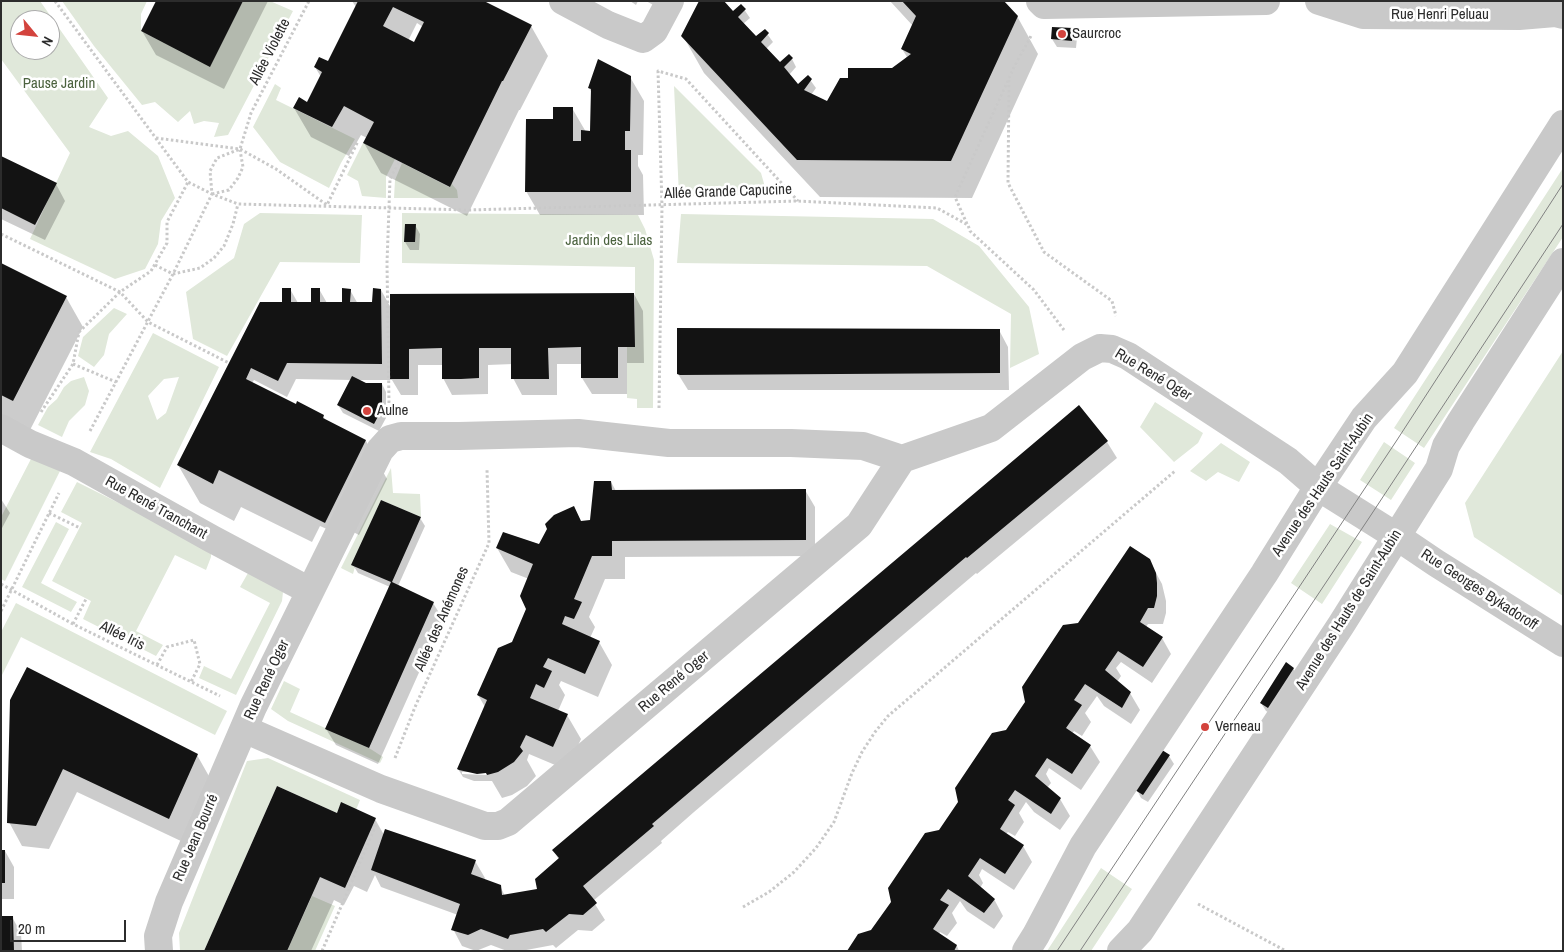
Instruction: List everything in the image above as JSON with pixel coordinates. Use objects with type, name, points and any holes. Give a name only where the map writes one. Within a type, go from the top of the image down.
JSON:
[{"type":"street","points":[[562,1],[608,25],[643,39],[654,31],[670,1]]},
{"type":"street","points":[[1040,1],[1044,6],[1266,1]]},
{"type":"street","name":"Rue Henri Peluau","points":[[1320,1],[1363,15],[1519,16],[1558,10]]},
{"type":"street","name":"Avenue des Hauts Saint-Aubin","points":[[1026,951],[1083,846],[1264,574],[1364,418],[1405,373],[1563,124]]},
{"type":"street","name":"Avenue des Hauts de Saint-Aubin","points":[[1121,951],[1140,931],[1336,633],[1439,468],[1446,446],[1461,421],[1563,262]]},
{"type":"street","name":"Rue René Oger","points":[[902,459],[859,525],[508,822],[498,826],[485,826],[381,789],[244,728],[380,450],[390,439],[401,436],[578,433],[669,442],[791,443],[863,446],[902,459],[991,428],[1082,357],[1100,348],[1112,349],[1128,356],[1288,461],[1318,487]]},
{"type":"street","name":"Rue René Tranchant","points":[[11,434],[74,462],[212,539],[310,590]]},
{"type":"street","name":"Rue Georges Bykadoroff","points":[[1318,487],[1563,643]]},
{"type":"street","name":"Rue Jean Bourré","points":[[158,951],[158,936],[169,902],[244,728]]},
{"type":"path","name":"Allée Grande Capucine","points":[[55,1],[188,182],[238,204],[468,210],[798,201],[937,208],[968,225],[970,231],[1034,290],[1066,333]]},
{"type":"path","name":"Allée Violette","points":[[212,194],[229,190],[238,178],[243,167],[240,149],[251,112],[309,1]]},
{"type":"path","points":[[968,225],[955,197],[1034,30]]},
{"type":"path","points":[[659,416],[662,206],[658,71],[686,79],[798,201]]},
{"type":"path","points":[[1009,80],[1008,183],[1044,252],[1112,301],[1117,319]]},
{"type":"path","points":[[156,138],[240,149],[276,168],[327,205],[358,142]]},
{"type":"path","points":[[1,611],[74,462],[173,274],[212,194],[210,171],[217,158],[240,149]]},
{"type":"path","points":[[389,407],[388,263],[390,178],[399,162]]},
{"type":"path","points":[[11,434],[73,364],[78,332],[120,292],[152,270],[167,243],[167,222],[188,182]]},
{"type":"path","points":[[154,265],[173,274],[200,268],[214,258],[224,246],[233,224],[238,204]]},
{"type":"path","points":[[1,234],[120,292],[148,322],[229,363]]},
{"type":"path","points":[[73,364],[116,382]]},
{"type":"path","name":"Allée des Anémones","points":[[392,763],[415,707],[489,543],[487,465]]},
{"type":"path","points":[[743,907],[769,892],[788,877],[816,848],[834,822],[862,752],[888,716],[1175,471]]},
{"type":"path","points":[[49,513],[80,528]]},
{"type":"path","name":"Allée Iris","points":[[1,584],[73,624],[224,698]]},
{"type":"path","points":[[73,624],[86,598]]},
{"type":"path","points":[[157,665],[167,647],[194,640],[200,664],[191,682]]},
{"type":"path","points":[[322,951],[378,821]]},
{"type":"path","points":[[1196,904],[1286,951]]},
{"type":"green space","name":"Pause Jardin","points":[[1,1],[40,1],[46,10],[10,10],[10,60],[60,60],[60,30],[108,98],[89,127],[111,136],[128,131],[158,156],[175,198],[161,221],[158,244],[145,269],[115,279],[30,239],[70,153],[1,59]]},
{"type":"green space","points":[[62,1],[147,1],[141,14],[141,31],[210,66],[243,1],[270,1],[293,11],[228,135],[214,137],[219,123],[204,121],[194,124],[190,111],[178,122],[155,102],[142,105],[94,46]]},
{"type":"green space","points":[[275,84],[281,88],[276,100],[355,139],[329,188],[280,162],[253,127]]},
{"type":"green space","points":[[674,86],[761,173],[767,194],[679,196]]},
{"type":"green space","points":[[363,143],[395,159],[386,177],[386,198],[362,196],[358,181],[347,175]]},
{"type":"green space","points":[[402,163],[449,187],[451,183],[457,190],[458,198],[394,198],[395,180]]},
{"type":"green space","points":[[1563,168],[1563,237],[1424,448],[1394,428]]},
{"type":"green space","points":[[260,213],[362,215],[360,263],[280,262],[227,356],[193,339],[186,292],[234,258],[244,224]]},
{"type":"green space","name":"Jardin des Lilas","points":[[402,213],[638,215],[645,229],[654,260],[653,408],[637,408],[637,399],[627,398],[627,347],[635,347],[635,267],[402,263]]},
{"type":"green space","points":[[681,214],[933,219],[979,246],[1029,307],[1039,354],[1010,368],[1011,314],[927,266],[677,263]]},
{"type":"green space","points":[[114,308],[127,314],[109,334],[104,355],[94,367],[78,356],[83,337]]},
{"type":"green space","points":[[153,333],[219,367],[160,488],[111,459],[90,452]],"holes":[[[179,377],[166,413],[157,420],[148,396],[164,379]]]},
{"type":"green space","points":[[1563,351],[1563,596],[1474,537],[1465,503]]},
{"type":"green space","points":[[84,377],[89,391],[85,405],[69,421],[62,437],[38,425],[48,407],[57,399],[64,387],[71,381]]},
{"type":"green space","points":[[1155,402],[1203,433],[1198,443],[1174,462],[1140,427]]},
{"type":"green space","points":[[1384,442],[1415,463],[1391,500],[1360,480]]},
{"type":"green space","points":[[1221,443],[1250,462],[1239,482],[1218,472],[1206,481],[1190,471]]},
{"type":"green space","points":[[32,457],[60,471],[5,581],[1,579],[1,517]]},
{"type":"green space","points":[[391,468],[393,493],[420,494],[421,517],[381,500],[352,565],[355,567],[353,574],[341,568]]},
{"type":"green space","points":[[77,482],[211,549],[211,557],[206,570],[175,555],[136,631],[163,645],[156,656],[83,619],[91,601],[52,581],[82,523],[61,512]]},
{"type":"green space","points":[[56,522],[69,529],[41,583],[77,602],[71,612],[22,587]]},
{"type":"green space","points":[[1330,524],[1362,542],[1322,604],[1291,583]]},
{"type":"green space","points":[[248,573],[279,582],[283,592],[282,601],[236,695],[199,678],[204,666],[231,679],[270,603],[240,587]]},
{"type":"green space","points":[[16,603],[227,711],[215,735],[21,637],[1,677],[1,632]]},
{"type":"green space","points":[[284,681],[300,689],[290,712],[369,748],[383,757],[380,763],[288,721],[271,709]]},
{"type":"green space","points":[[268,758],[360,800],[356,810],[341,803],[337,813],[277,786],[204,951],[180,951],[179,933],[247,761]]},
{"type":"green space","points":[[1101,868],[1132,889],[1091,951],[1047,951]]},
{"type":"green space","points":[[312,896],[335,906],[315,951],[287,951]]},
{"type":"building","points":[[156,1],[243,1],[210,67],[141,31]]},
{"type":"building","points":[[358,1],[484,1],[532,25],[450,187],[363,143],[374,122],[344,106],[332,127],[293,108],[299,97],[307,102],[322,72],[314,67],[319,57],[328,61]],"holes":[[[393,7],[424,22],[414,42],[383,26]]]},
{"type":"building","points":[[699,1],[724,1],[733,11],[741,4],[746,9],[738,17],[756,36],[765,29],[769,33],[761,42],[780,62],[789,54],[793,58],[784,67],[798,84],[808,75],[812,79],[804,90],[827,101],[840,78],[848,78],[848,68],[892,68],[911,54],[901,49],[916,16],[902,1],[1004,1],[1018,16],[951,161],[797,160],[681,36]]},
{"type":"building","name":"Saurcroc","points":[[1052,27],[1073,28],[1072,41],[1051,39]]},
{"type":"building","points":[[598,59],[631,76],[630,131],[625,131],[625,150],[631,150],[631,192],[525,192],[526,119],[553,119],[553,107],[573,107],[573,141],[581,141],[581,130],[590,131],[591,89],[588,88]]},
{"type":"building","points":[[1,156],[57,183],[35,225],[1,208]]},
{"type":"building","points":[[405,224],[416,224],[415,242],[404,242]]},
{"type":"building","points":[[1,263],[67,296],[13,401],[1,395]]},
{"type":"building","points":[[282,288],[291,288],[291,302],[311,302],[311,288],[320,288],[320,302],[342,302],[342,288],[351,289],[350,302],[372,302],[373,288],[381,289],[382,364],[287,363],[278,381],[251,368],[246,379],[296,404],[297,401],[324,415],[323,418],[366,440],[325,523],[219,470],[213,484],[177,465],[260,302],[282,302]]},
{"type":"building","points":[[634,293],[635,347],[618,347],[618,378],[581,378],[581,347],[548,348],[549,379],[511,379],[511,348],[479,348],[479,378],[442,379],[442,348],[409,349],[409,379],[390,379],[390,294]]},
{"type":"building","points":[[677,328],[1000,329],[1000,373],[680,375],[677,374]]},
{"type":"building","points":[[352,376],[366,383],[382,383],[382,409],[374,424],[337,405]]},
{"type":"building","points":[[1079,405],[1108,441],[966,557],[652,824],[654,826],[583,886],[597,903],[583,915],[569,914],[546,932],[543,929],[510,935],[508,939],[481,929],[468,935],[451,930],[460,904],[371,870],[385,829],[476,860],[471,874],[501,885],[502,895],[537,889],[535,879],[559,858],[552,850]]},
{"type":"building","points":[[594,481],[611,481],[612,490],[806,489],[806,540],[612,541],[612,556],[592,556],[574,599],[582,602],[574,619],[565,616],[562,624],[600,641],[585,674],[548,658],[543,667],[552,671],[544,688],[536,684],[530,698],[568,714],[553,747],[526,735],[520,747],[523,751],[514,762],[498,772],[487,775],[486,773],[477,774],[459,770],[457,769],[487,700],[477,695],[498,648],[512,642],[526,609],[520,596],[533,564],[496,548],[503,532],[539,544],[547,529],[545,524],[554,515],[574,506],[581,521],[590,520]]},
{"type":"building","points":[[381,500],[421,517],[392,582],[434,602],[369,748],[325,729],[391,582],[351,565]]},
{"type":"building","points":[[1130,546],[1150,559],[1156,573],[1157,596],[1154,608],[1148,608],[1140,622],[1163,637],[1143,667],[1118,651],[1105,670],[1131,692],[1122,708],[1085,684],[1074,700],[1082,705],[1066,728],[1091,745],[1072,774],[1047,758],[1035,776],[1061,798],[1051,814],[1015,790],[1008,800],[1015,805],[1000,829],[1024,845],[1005,874],[980,858],[968,876],[995,899],[984,913],[948,889],[940,900],[949,905],[933,929],[957,945],[954,951],[847,951],[858,934],[871,930],[891,902],[888,888],[925,833],[939,830],[958,802],[955,788],[992,733],[1006,730],[1025,702],[1022,687],[1063,625],[1078,623]]},
{"type":"building","points":[[1286,662],[1294,668],[1268,708],[1260,703]]},
{"type":"building","points":[[27,667],[198,754],[169,819],[63,769],[36,826],[7,823],[10,700]]},
{"type":"building","points":[[1162,750],[1170,755],[1143,795],[1135,790]]},
{"type":"building","points":[[277,786],[337,813],[341,802],[376,818],[345,888],[320,877],[287,951],[204,951]]},
{"type":"building","points":[[1,850],[5,850],[5,883],[1,883]]},
{"type":"building","points":[[1,916],[13,916],[14,951],[1,951]]},
{"type":"tram line","points":[[1057,951],[1397,440],[1563,184]]},
{"type":"tram line","points":[[1080,951],[1563,224]]},
{"type":"place","name":"Saurcroc","points":[[1062,34]]},
{"type":"place","name":"Aulne","points":[[367,411]]},
{"type":"place","name":"Verneau","points":[[1205,727]]}]
